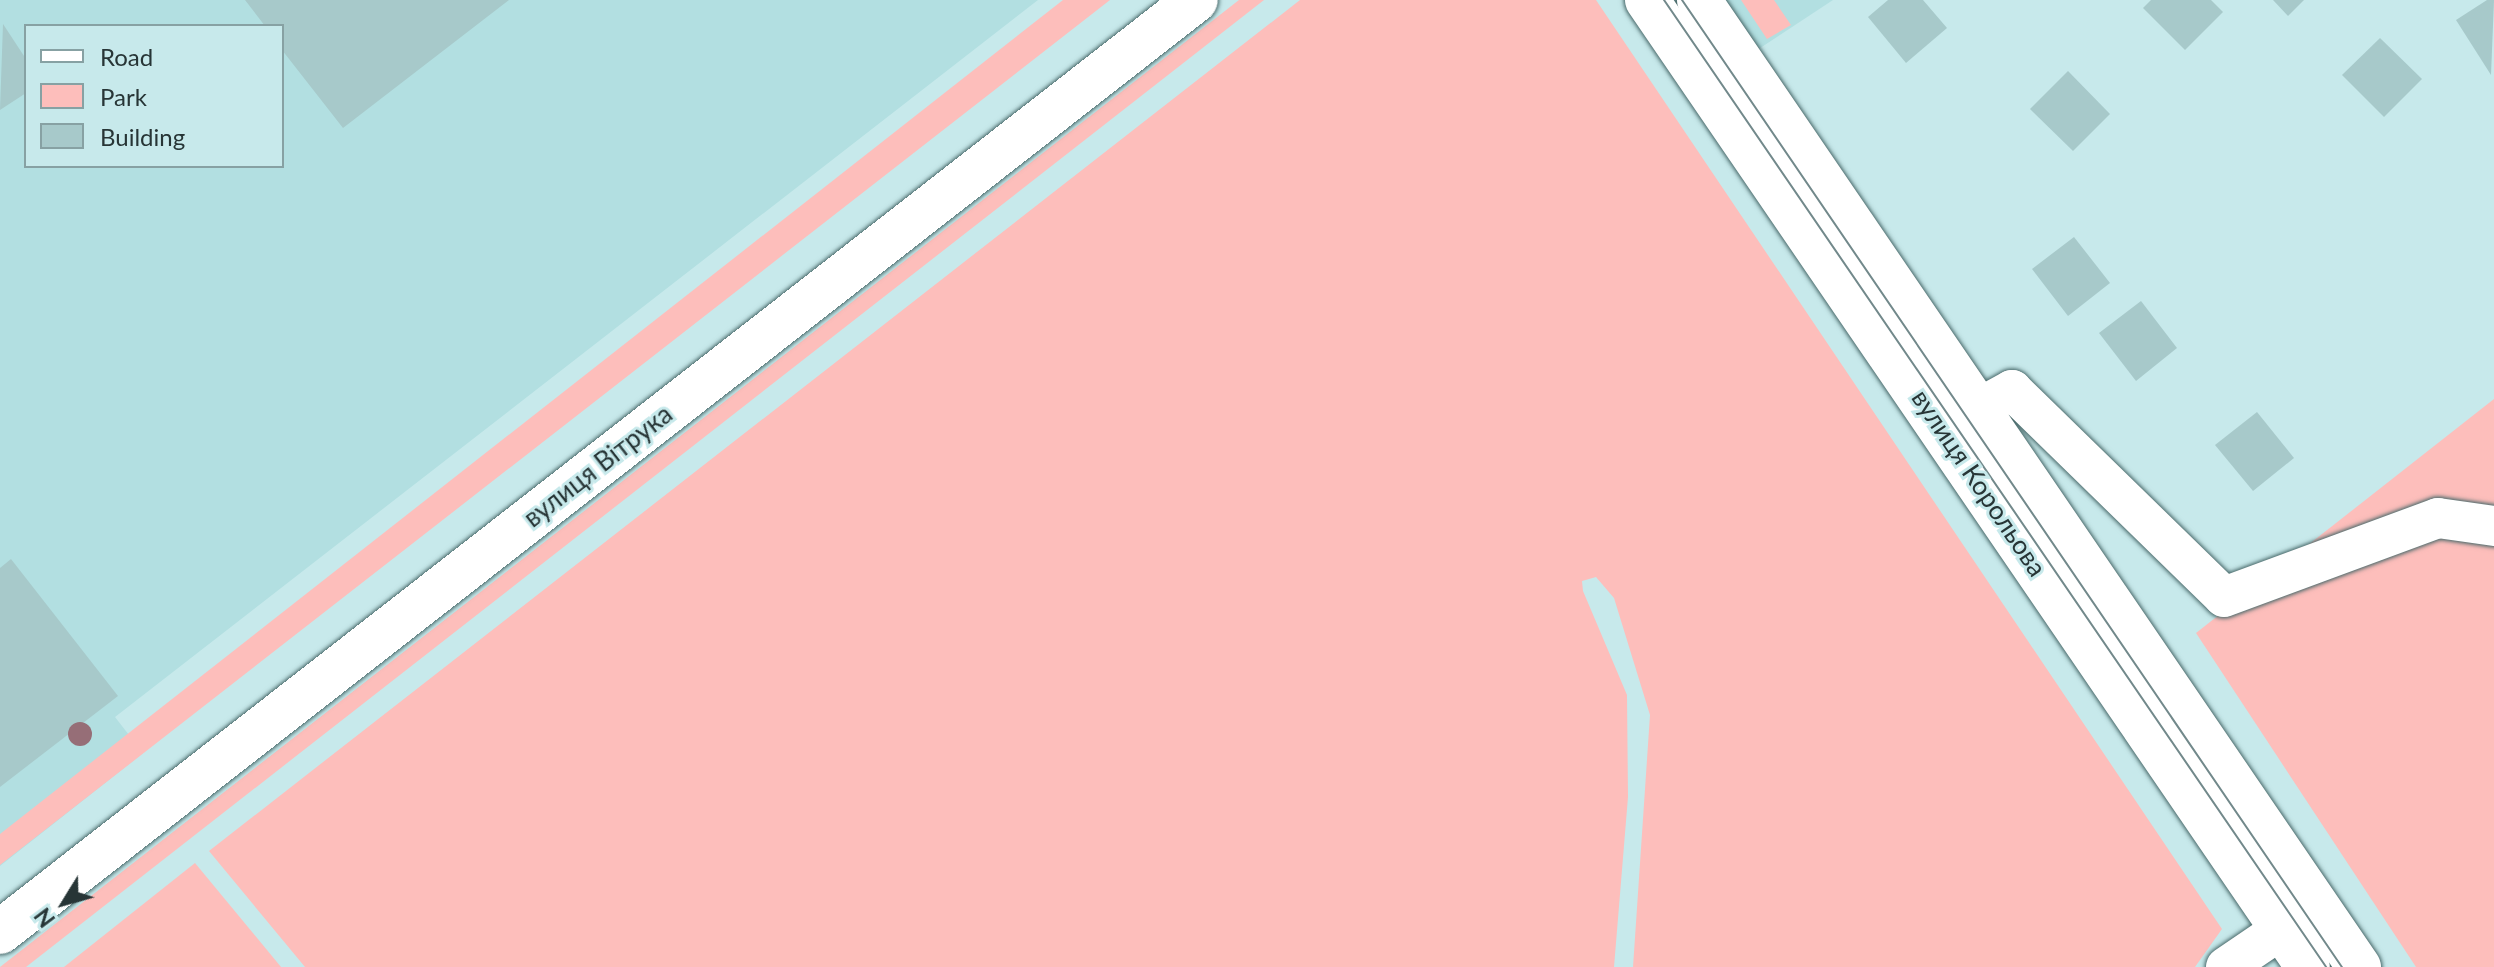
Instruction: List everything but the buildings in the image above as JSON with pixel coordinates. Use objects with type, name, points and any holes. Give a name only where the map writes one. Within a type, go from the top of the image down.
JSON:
[{"type":"main road","name":"вулиця Вітрука","points":[[0,899],[1155,0]]},
{"type":"main road","name":"вулиця Вітрука","points":[[0,932],[1196,0]]},
{"type":"main road","name":"вулиця Корольова","points":[[1647,0],[2308,967]]},
{"type":"main road","name":"вулиця Корольова","points":[[1699,0],[1980,407],[2359,967]]},
{"type":"lane","points":[[1942,429],[2012,390],[2224,597],[2438,518],[2494,526]]},
{"type":"lane","points":[[2226,967],[2282,929]]},
{"type":"shaded area","points":[[0,0],[1038,0],[115,717],[143,753],[0,866]]},
{"type":"shaded area","points":[[1719,0],[1833,0],[1754,52]]},
{"type":"green space","points":[[1063,0],[1110,0],[0,865],[0,834]]},
{"type":"green space","points":[[1239,0],[1264,0],[26,967],[0,967]]},
{"type":"green space","points":[[1300,0],[1596,0],[2222,929],[2195,967],[1633,967],[1650,715],[1614,598],[1596,577],[1582,581],[1583,591],[1627,695],[1628,797],[1614,967],[305,967],[209,851]]},
{"type":"green space","points":[[1741,0],[1774,0],[1791,25],[1767,39]]},
{"type":"green space","points":[[2494,399],[2494,967],[2416,967],[2196,633]]},
{"type":"green space","points":[[195,863],[281,967],[64,967]]},
{"type":"tram line","points":[[1664,0],[2326,967]]},
{"type":"tram line","points":[[1682,0],[2342,967]]}]
